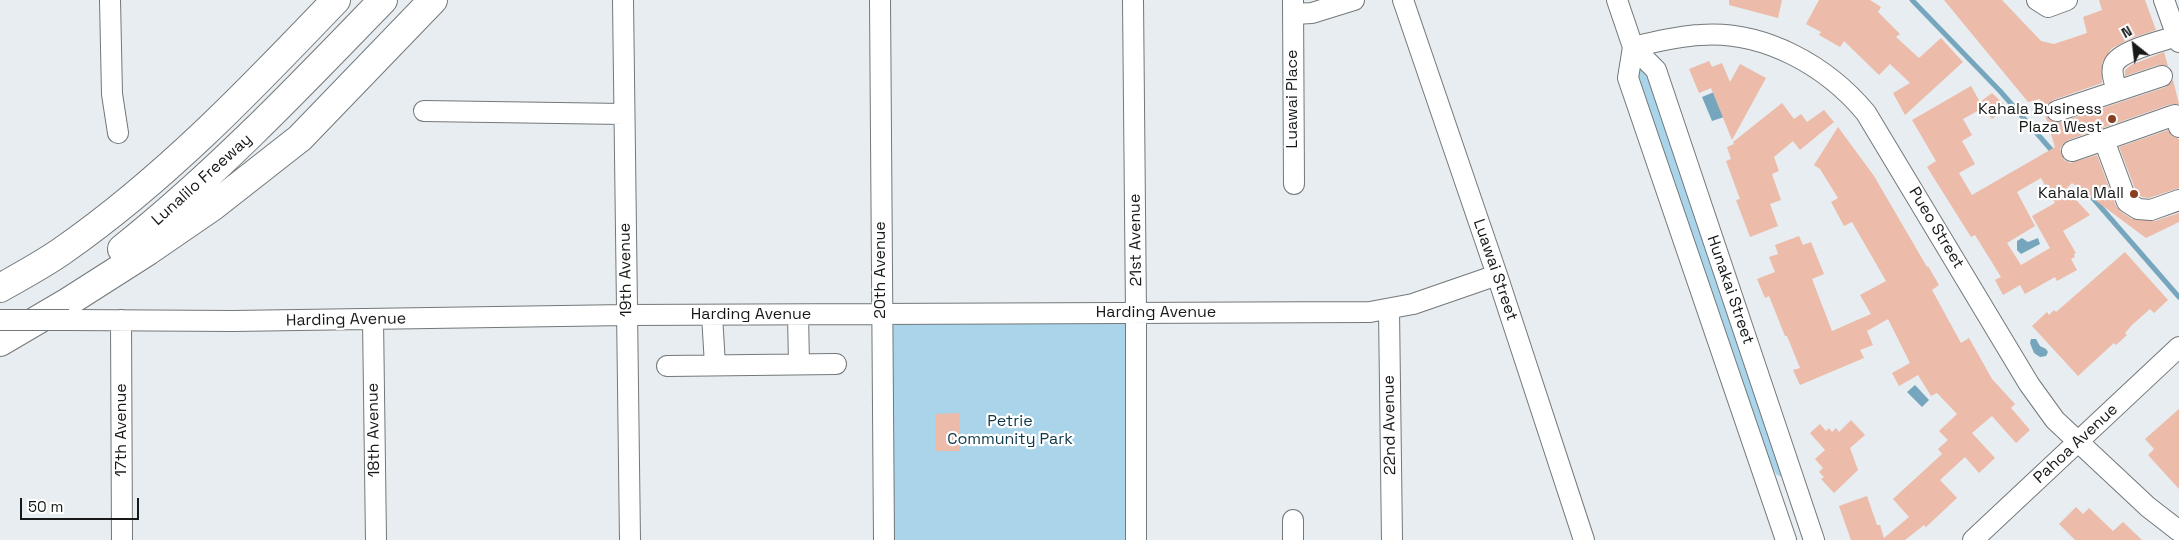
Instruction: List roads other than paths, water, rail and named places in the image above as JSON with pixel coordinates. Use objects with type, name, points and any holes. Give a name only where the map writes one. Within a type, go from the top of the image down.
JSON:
[{"type":"highway","name":"Lunalilo Freeway","points":[[0,334],[82,279],[161,218],[275,113],[383,0]]},
{"type":"highway","points":[[0,342],[68,302],[148,251],[212,207],[292,144],[433,0]]},
{"type":"highway","name":"Lunalilo Freeway","points":[[0,288],[61,252],[138,192],[213,125],[328,6]]},
{"type":"street","points":[[110,0],[112,94],[118,133]]},
{"type":"street","name":"19th Avenue","points":[[623,0],[630,540]]},
{"type":"street","name":"20th Avenue","points":[[880,0],[884,540]]},
{"type":"street","name":"21st Avenue","points":[[1134,0],[1136,540]]},
{"type":"street","name":"Luawai Place","points":[[1294,184],[1293,7],[1321,11],[1354,0]]},
{"type":"street","name":"Luawai Street","points":[[1403,0],[1497,275],[1584,540]]},
{"type":"street","name":"Hunakai Street","points":[[1617,0],[1633,47],[1656,70],[1814,540]]},
{"type":"street","points":[[2037,0],[2048,7],[2067,0]]},
{"type":"street","points":[[2117,91],[2113,65],[2121,55],[2178,39],[2164,0]]},
{"type":"street","name":"Pueo Street","points":[[1633,47],[1701,35],[1745,38],[1799,58],[1838,83],[1866,113],[2029,384],[2055,420],[2148,507],[2179,531]]},
{"type":"street","name":"Hunakai Street","points":[[1633,47],[1628,78],[1786,540]]},
{"type":"street","points":[[2057,110],[2162,76]]},
{"type":"street","points":[[424,111],[624,114]]},
{"type":"street","points":[[2072,151],[2175,115],[2179,128]]},
{"type":"street","points":[[2104,140],[2127,202],[2138,210],[2151,210],[2179,200]]},
{"type":"street","name":"Harding Avenue","points":[[0,320],[1370,312],[1389,310],[1413,304],[1497,275]]},
{"type":"street","name":"22nd Avenue","points":[[1389,310],[1392,540]]},
{"type":"street","points":[[712,315],[715,365]]},
{"type":"street","points":[[798,315],[800,364]]},
{"type":"street","name":"18th Avenue","points":[[373,319],[376,540]]},
{"type":"street","name":"17th Avenue","points":[[122,320],[122,540]]},
{"type":"street","name":"Pahoa Avenue","points":[[1972,540],[2080,442],[2179,347]]},
{"type":"street","points":[[667,366],[836,364]]},
{"type":"street","points":[[1293,520],[1293,540]]},
{"type":"waterway","points":[[1912,0],[2000,91],[2054,153]]},
{"type":"waterway","points":[[2091,196],[2179,297]]},
{"type":"place","name":"Kahala Business Plaza West","points":[[2112,119]]},
{"type":"place","name":"Kahala Mall","points":[[2134,194]]},
{"type":"park label","name":"Petrie Community Park","points":[[1010,431]]}]
